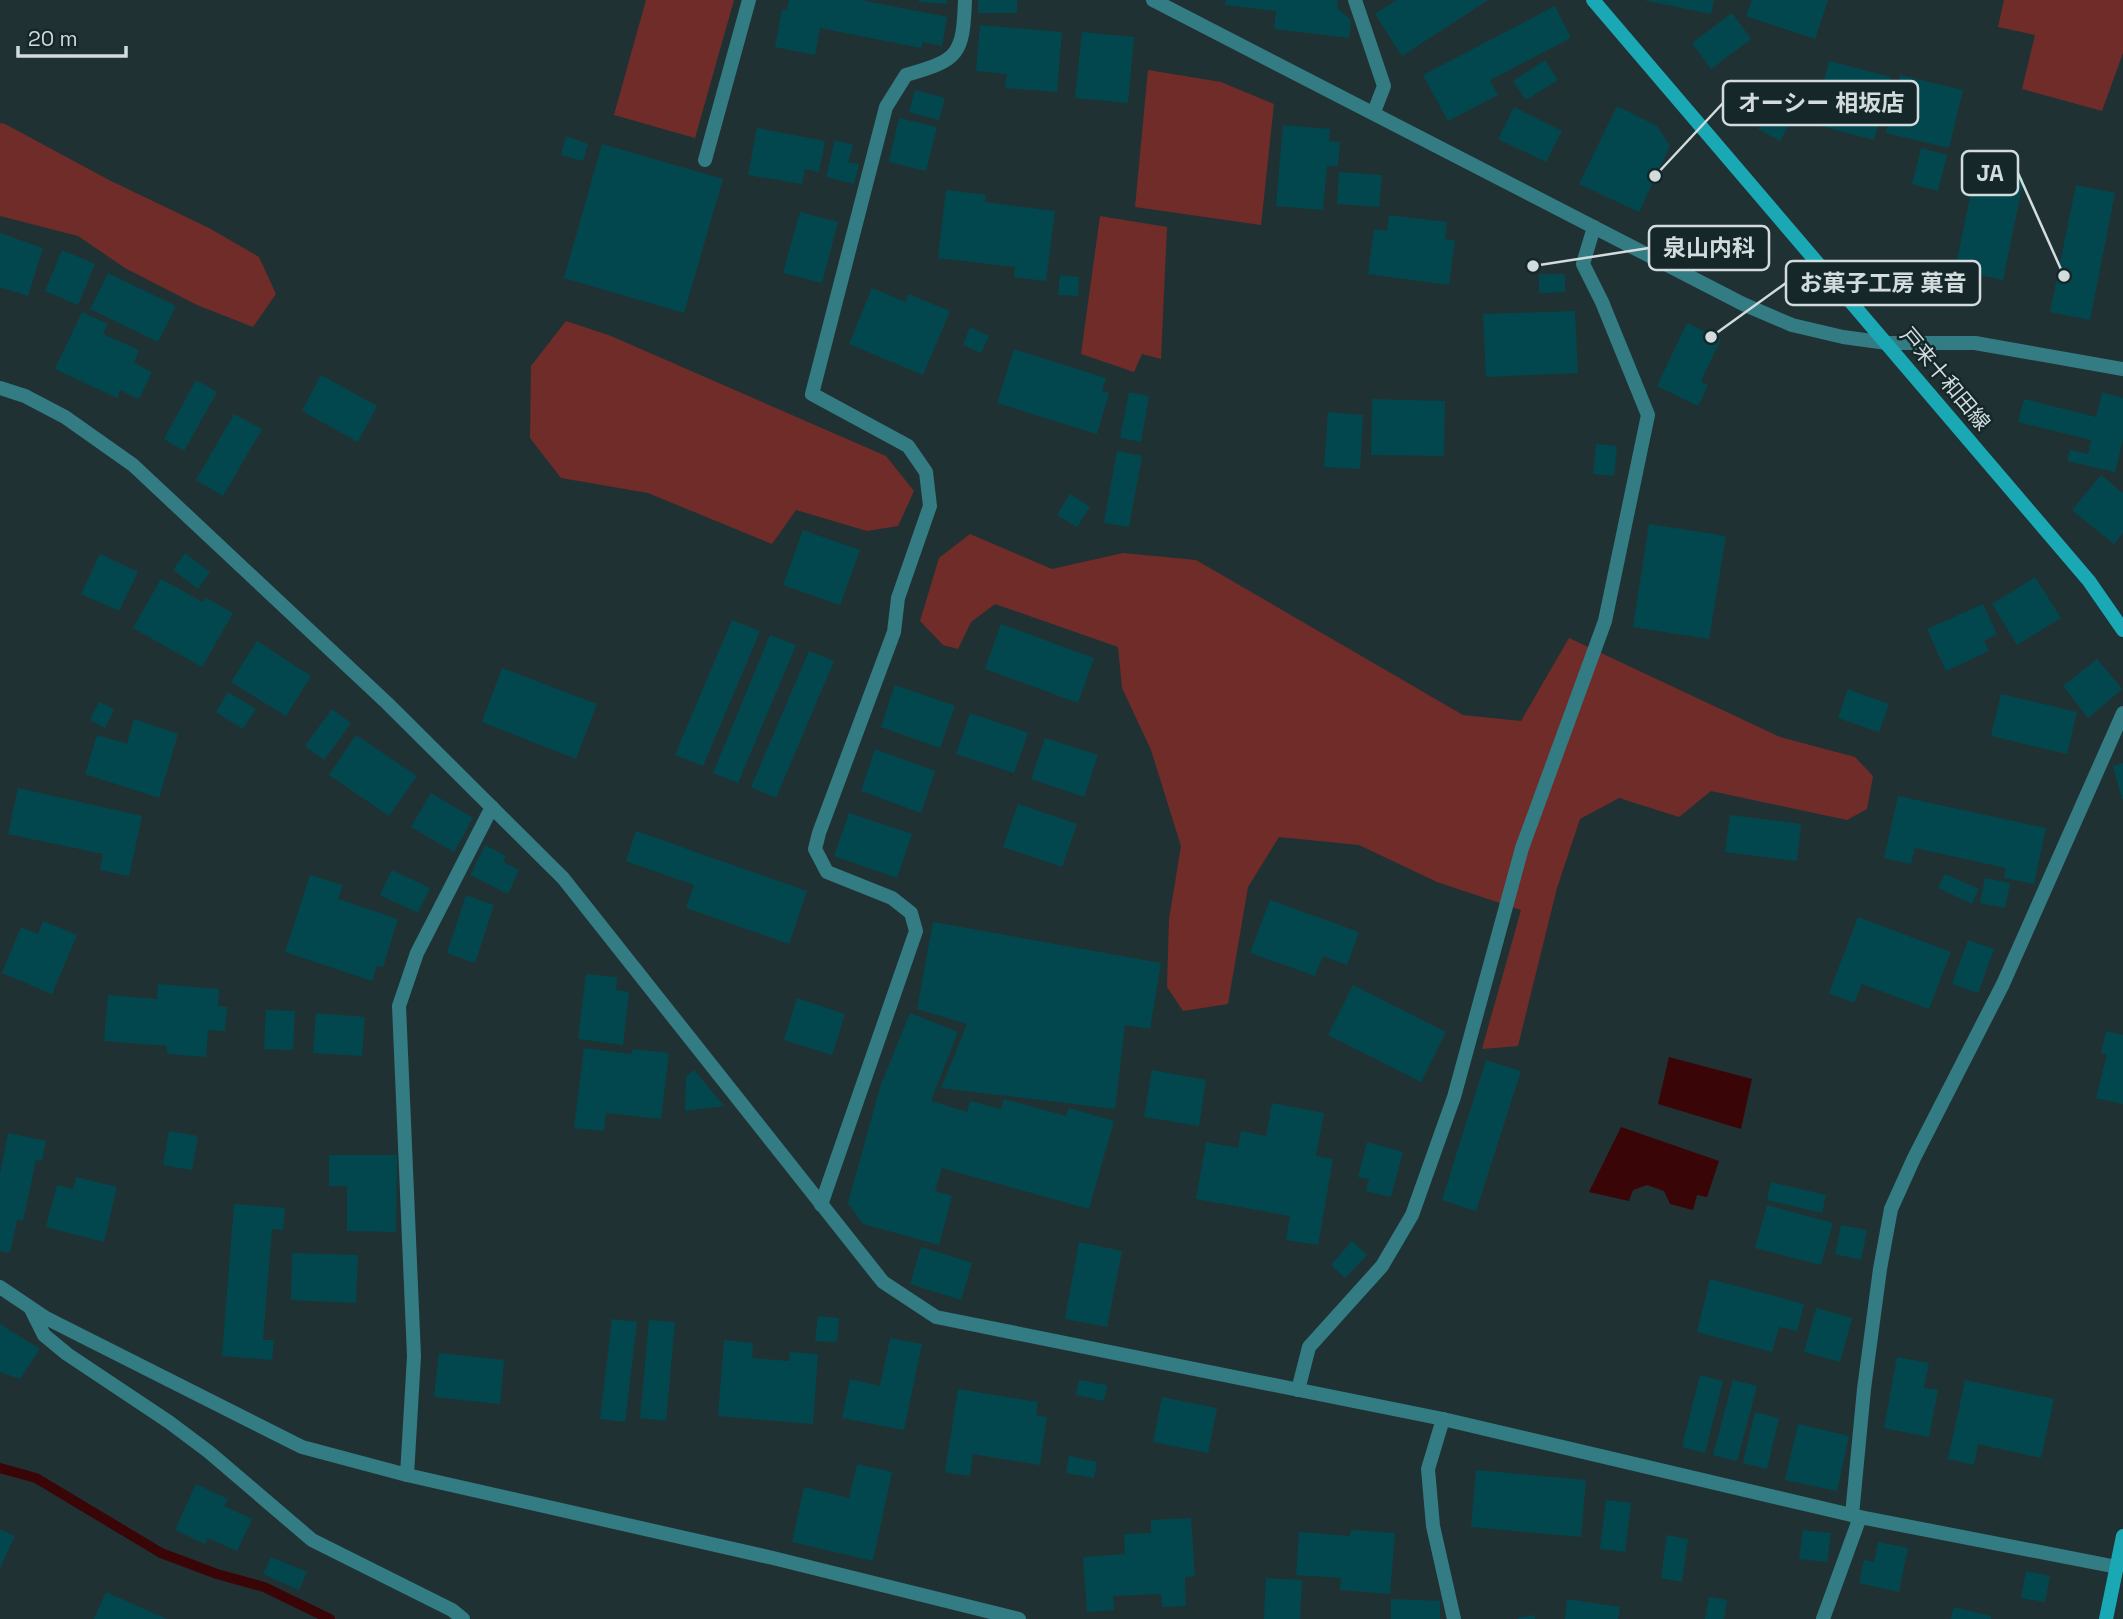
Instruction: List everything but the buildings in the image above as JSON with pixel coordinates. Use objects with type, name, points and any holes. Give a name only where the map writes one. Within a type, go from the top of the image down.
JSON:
[{"type":"main road","name":"戸来十和田線","points":[[1597,2],[2089,581],[2123,630]]},
{"type":"main road","points":[[2106,1619],[2123,1536]]},
{"type":"street","points":[[705,160],[749,0]]},
{"type":"street","points":[[821,1206],[915,931],[911,913],[891,898],[827,872],[815,849],[894,632],[898,598],[930,506],[926,472],[908,446],[812,394],[886,107],[906,75],[946,62],[962,43],[965,0]]},
{"type":"street","points":[[1153,0],[1743,304],[1792,325],[1887,343],[1975,343],[2123,368]]},
{"type":"street","points":[[1355,0],[1384,86],[1374,112]]},
{"type":"street","points":[[1298,1390],[1309,1347],[1382,1266],[1412,1214],[1454,1097],[1522,848],[1605,621],[1648,415],[1602,302],[1583,264],[1594,227]]},
{"type":"street","points":[[0,388],[25,396],[65,417],[133,465],[387,703],[492,807],[563,878],[883,1282],[936,1317],[1443,1419],[1856,1516],[2117,1567]]},
{"type":"street","points":[[1823,1619],[1856,1516],[1864,1389],[1891,1209],[1914,1158],[2003,984],[2123,713]]},
{"type":"street","points":[[407,1475],[415,1356],[399,1006],[417,953],[492,807]]},
{"type":"street","points":[[0,1287],[46,1318],[302,1447],[407,1475],[774,1558],[1019,1619]]},
{"type":"street","points":[[31,1308],[44,1335],[209,1452],[312,1540],[452,1610],[463,1619]]},
{"type":"street","points":[[1443,1419],[1428,1469],[1433,1526],[1454,1619]]},
{"type":"shaded area","points":[[646,0],[734,0],[695,138],[614,115]]},
{"type":"shaded area","points":[[2004,0],[2123,0],[2123,53],[2102,111],[2022,89],[2035,35],[1998,27]]},
{"type":"shaded area","points":[[1148,70],[1221,82],[1274,104],[1261,225],[1135,207]]},
{"type":"shaded area","points":[[0,123],[209,228],[259,257],[276,294],[253,327],[197,305],[125,268],[78,236],[0,216]]},
{"type":"shaded area","points":[[1100,216],[1167,227],[1161,359],[1142,354],[1134,372],[1081,354]]},
{"type":"shaded area","points":[[566,321],[611,336],[886,456],[914,491],[898,526],[867,531],[796,510],[772,544],[648,493],[561,478],[530,438],[531,366]]},
{"type":"shaded area","points":[[970,534],[1052,569],[1123,553],[1196,560],[1463,715],[1521,721],[1569,638],[1780,737],[1855,757],[1873,776],[1867,809],[1847,820],[1711,791],[1679,817],[1619,798],[1580,819],[1557,888],[1518,1046],[1482,1049],[1521,910],[1437,882],[1359,845],[1279,837],[1248,887],[1228,1004],[1183,1011],[1167,987],[1169,919],[1181,846],[1151,750],[1122,688],[1118,647],[995,604],[971,622],[958,649],[943,645],[920,621],[939,558]]},
{"type":"shaded area","points":[[1669,1057],[1752,1079],[1741,1129],[1658,1104]]},
{"type":"shaded area","points":[[1621,1127],[1719,1161],[1707,1197],[1697,1195],[1693,1210],[1670,1204],[1664,1191],[1647,1185],[1633,1190],[1629,1201],[1589,1192]]},
{"type":"waterway","points":[[0,1468],[36,1478],[161,1553],[217,1574],[264,1587],[330,1619]]},
{"type":"place","name":"オーシー 相坂店","points":[[1655,176]]},
{"type":"place","name":"泉山内科","points":[[1533,266]]},
{"type":"place","name":"JA","points":[[2064,276]]},
{"type":"place","name":"お菓子工房 菓音","points":[[1711,337]]}]
